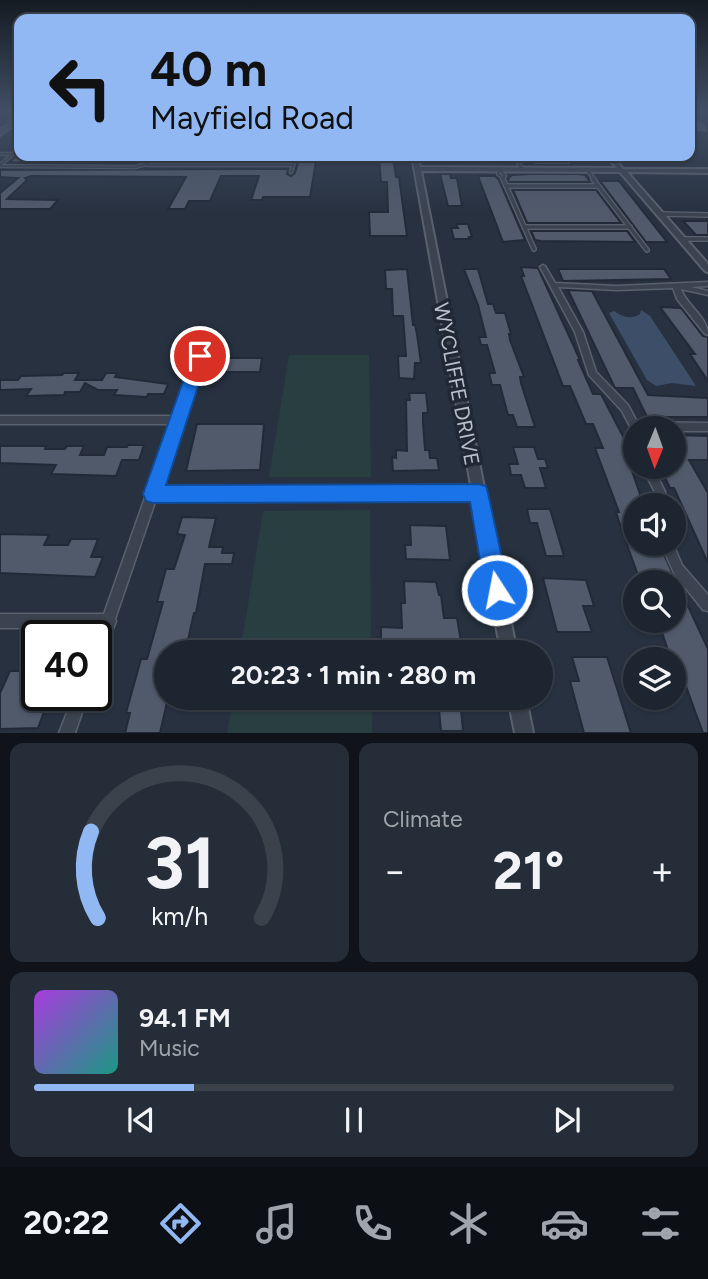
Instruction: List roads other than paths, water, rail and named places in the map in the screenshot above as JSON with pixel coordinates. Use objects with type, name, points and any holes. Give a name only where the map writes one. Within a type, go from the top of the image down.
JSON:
[{"type":"street","name":"WYCLIFFE DRIVE","points":[[416,161],[506,640]]},
{"type":"street","points":[[614,161],[708,269]]},
{"type":"street","points":[[418,169],[708,170]]},
{"type":"street","points":[[542,267],[579,332],[592,373],[630,416]]},
{"type":"street","points":[[553,285],[617,288],[708,284]]},
{"type":"street","points":[[676,286],[708,293]]},
{"type":"street","points":[[676,286],[680,297],[708,332]]},
{"type":"street","points":[[109,620],[200,356]]},
{"type":"street","points":[[0,420],[178,420]]},
{"type":"street","points":[[686,426],[708,426]]},
{"type":"street","points":[[153,494],[478,493]]},
{"type":"street","points":[[672,556],[678,569],[708,605]]},
{"type":"street","points":[[0,621],[21,621]]},
{"type":"street","points":[[519,710],[524,733]]},
{"type":"street","points":[[67,733],[75,711]]},
{"type":"lane","points":[[0,153],[13,154]]},
{"type":"lane","points":[[0,165],[13,154]]},
{"type":"lane","points":[[145,165],[149,161]]},
{"type":"lane","points":[[291,172],[294,161]]},
{"type":"lane","points":[[517,161],[522,169]]},
{"type":"lane","points":[[0,165],[293,165]]},
{"type":"lane","points":[[499,169],[498,176],[503,178],[534,249]]},
{"type":"lane","points":[[587,170],[647,250]]},
{"type":"lane","points":[[506,186],[599,186]]},
{"type":"lane","points":[[660,214],[708,215]]},
{"type":"lane","points":[[524,226],[630,227]]},
{"type":"lane","points":[[683,239],[708,239]]},
{"type":"water","points":[[641,310],[650,316],[696,386],[672,383],[656,386],[647,380],[609,313],[614,311],[630,317],[637,316]]}]
